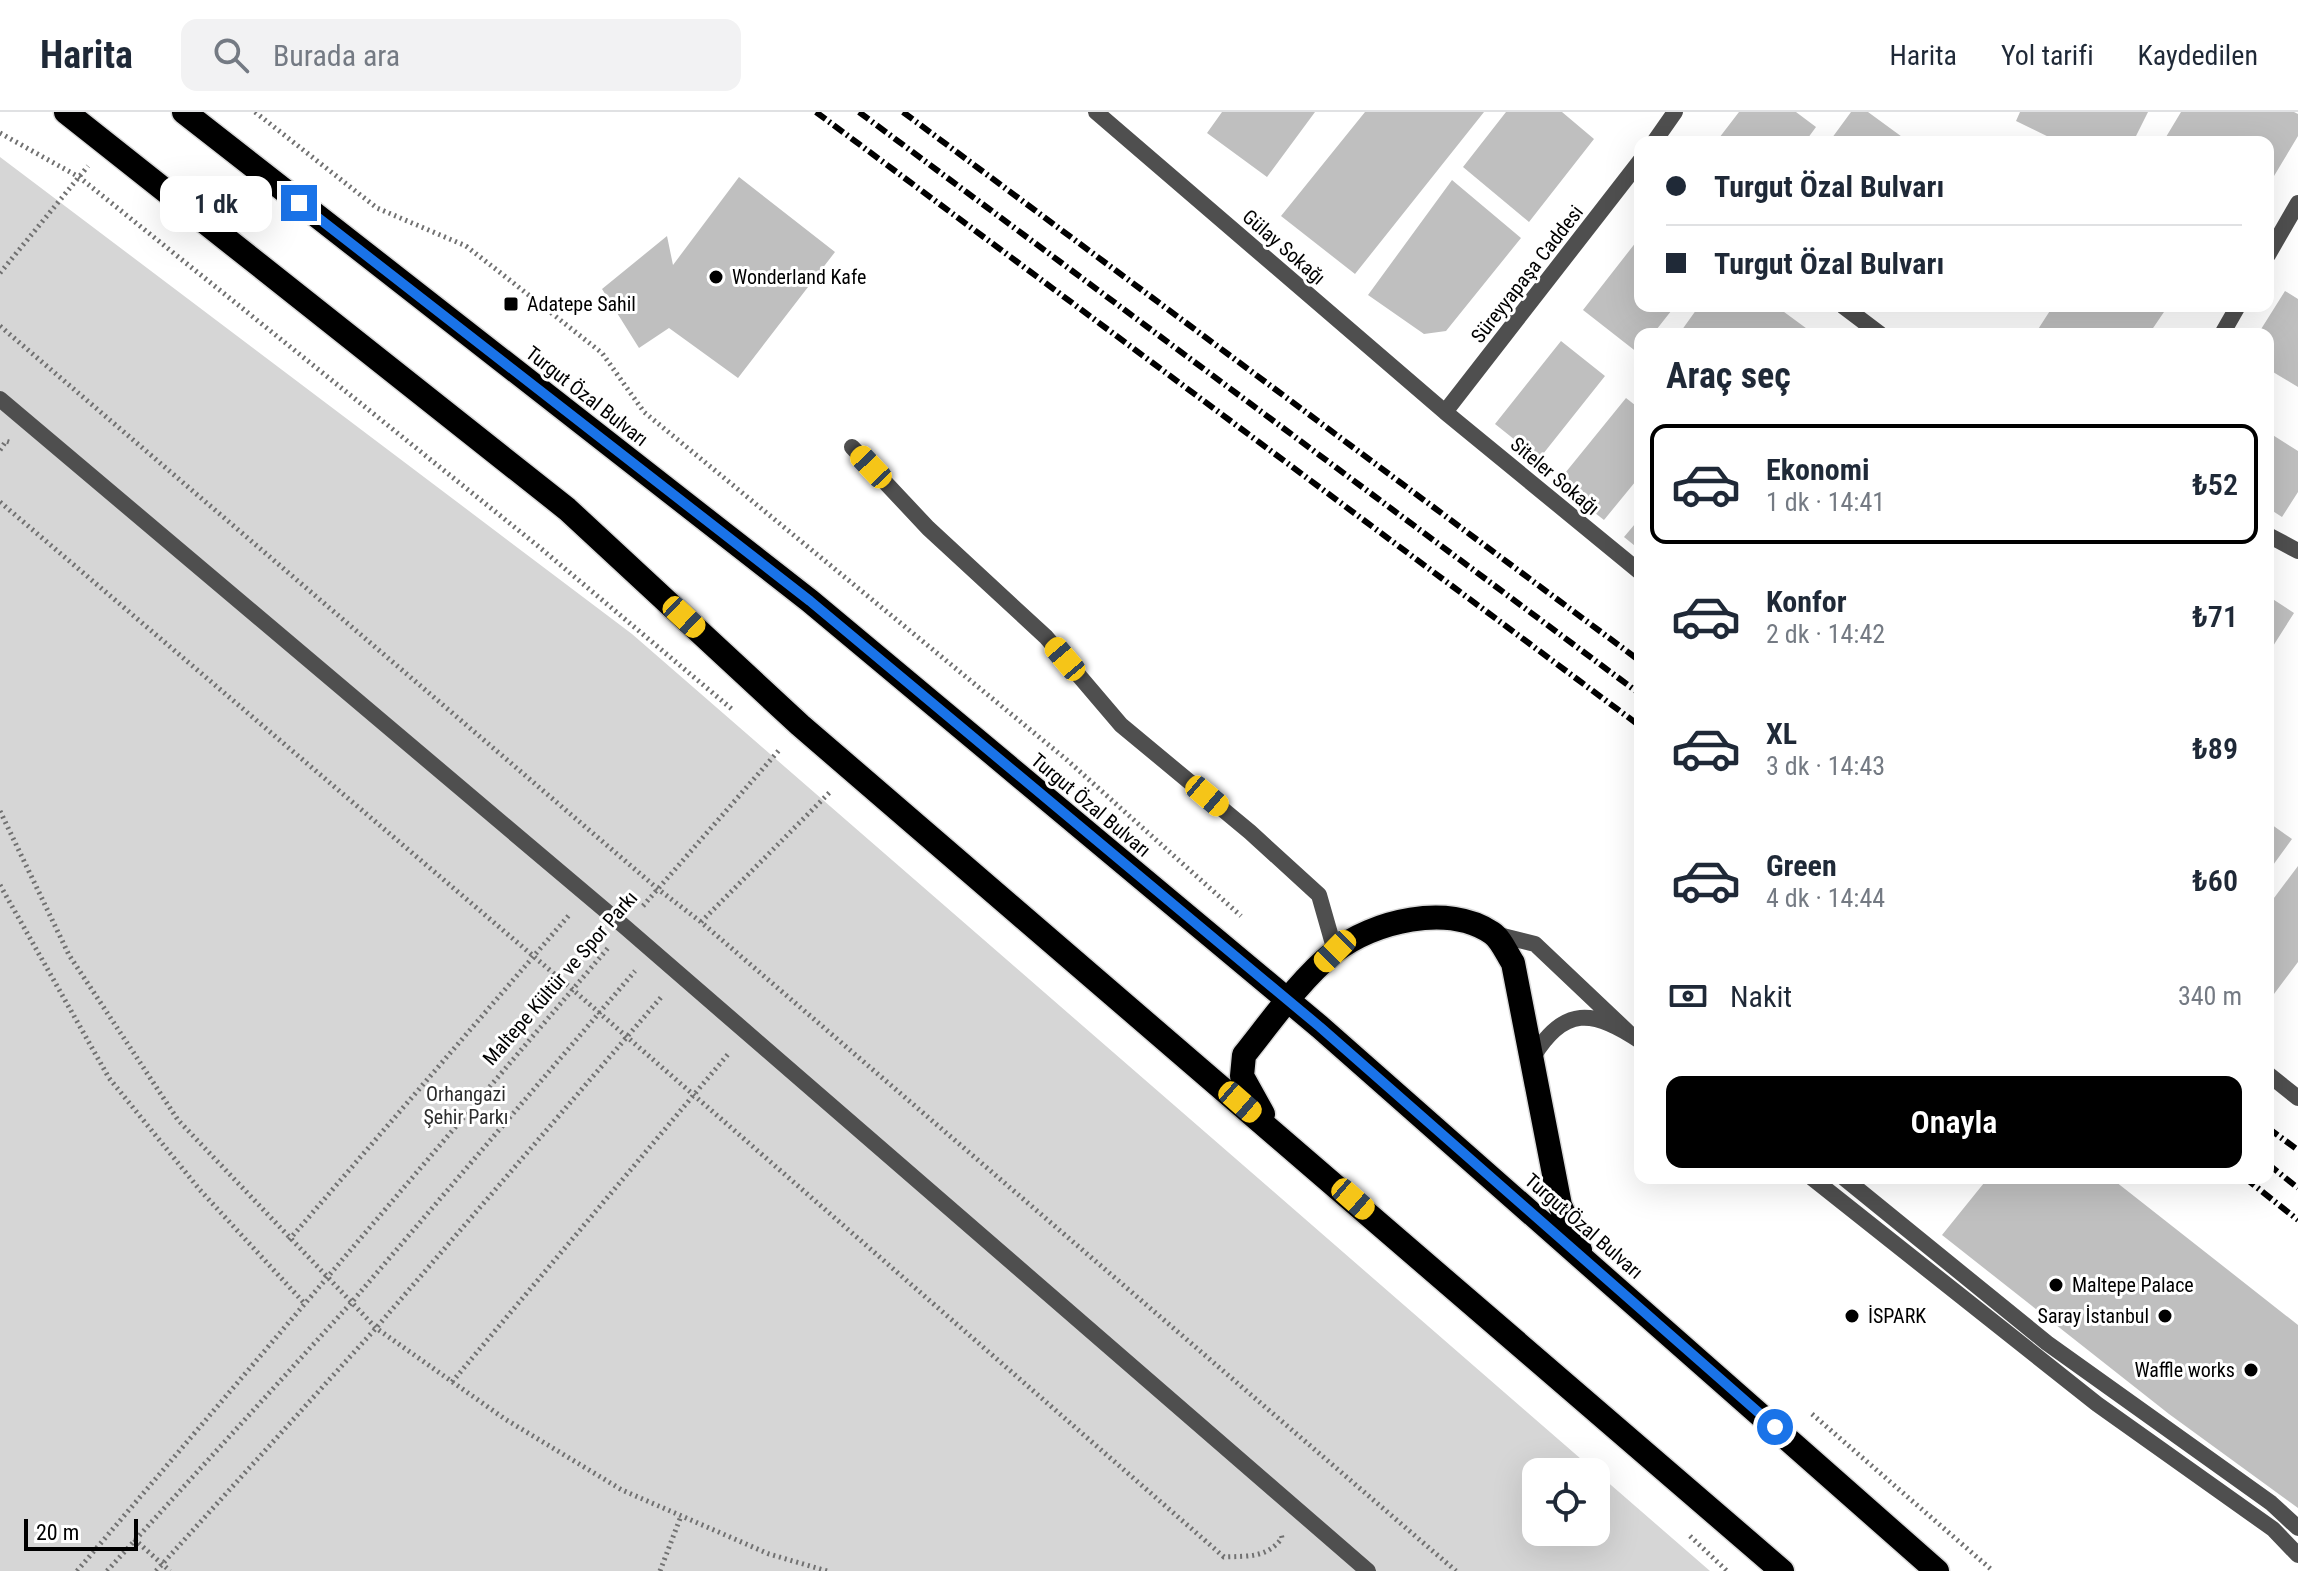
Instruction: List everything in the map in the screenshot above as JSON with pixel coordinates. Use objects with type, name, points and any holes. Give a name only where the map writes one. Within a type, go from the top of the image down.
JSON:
[{"type":"highway","points":[[66,112],[567,509],[800,725],[1782,1571]]},
{"type":"highway","name":"Turgut Özal Bulvarı","points":[[184,112],[810,601],[1288,1001],[1583,1256],[1937,1571]]},
{"type":"highway","points":[[1281,1138],[1255,1103],[1242,1076],[1244,1055],[1288,1001],[1335,951],[1372,930],[1409,921],[1443,918],[1471,923],[1495,934],[1513,963],[1560,1205],[1583,1256]]},
{"type":"street","name":"Gülay Sokağı","points":[[1096,112],[1445,412]]},
{"type":"street","points":[[1658,136],[1675,112]]},
{"type":"street","name":"Süreyyapaşa Caddesi","points":[[1445,412],[1634,169]]},
{"type":"street","points":[[2274,245],[2298,203]]},
{"type":"street","points":[[1851,312],[1872,328]]},
{"type":"street","points":[[0,399],[625,927],[1368,1571]]},
{"type":"street","name":"Siteler Sokağı","points":[[1445,412],[1634,567]]},
{"type":"street","points":[[852,447],[928,528],[1046,637],[1121,725],[1250,832],[1319,895],[1335,951]]},
{"type":"street","points":[[2274,538],[2298,551]]},
{"type":"street","points":[[1495,934],[1535,944],[1634,1037]]},
{"type":"street","points":[[1533,1057],[1547,1035],[1571,1017],[1602,1018],[1634,1037]]},
{"type":"street","points":[[2274,1079],[2298,1098]]},
{"type":"street","points":[[1820,1184],[2097,1404],[2273,1529],[2298,1555]]},
{"type":"street","points":[[1851,1184],[2047,1343],[2271,1503],[2298,1528]]},
{"type":"path","points":[[255,112],[377,208],[466,246],[602,353],[644,412],[1067,760],[1241,916]]},
{"type":"path","points":[[0,133],[79,177],[538,546],[744,719]]},
{"type":"path","points":[[0,273],[107,143]]},
{"type":"path","points":[[0,326],[658,889],[701,922],[1456,1571]]},
{"type":"path","points":[[0,502],[572,989],[1224,1557]]},
{"type":"path","points":[[768,739],[791,757]]},
{"type":"path","name":"Maltepe Kültür ve Spor Parkı","points":[[77,1571],[324,1278],[780,749]]},
{"type":"path","points":[[701,922],[836,786]]},
{"type":"path","points":[[0,811],[69,955],[178,1120],[324,1278],[376,1328],[505,1419],[622,1490],[769,1554],[827,1571]]},
{"type":"path","points":[[0,885],[109,1078],[200,1190],[305,1304]]},
{"type":"path","points":[[289,1240],[570,914]]},
{"type":"path","points":[[107,1571],[351,1303],[635,971]]},
{"type":"path","points":[[156,1571],[376,1328],[663,995]]},
{"type":"path","points":[[452,1382],[729,1052]]},
{"type":"path","points":[[1870,1464],[1993,1571]]},
{"type":"path","points":[[660,1571],[681,1515]]},
{"type":"path","points":[[134,1539],[170,1571]]},
{"type":"green space","name":"Orhangazi Şehir Parkı","points":[[0,157],[632,634],[1580,1458],[1522,1458],[1522,1546],[1610,1546],[1610,1484],[1710,1571],[0,1571]]},
{"type":"building","points":[[1222,112],[1315,112],[1267,177],[1207,133]]},
{"type":"building","points":[[1365,112],[1484,112],[1355,274],[1281,216]]},
{"type":"building","points":[[1506,112],[1562,112],[1594,139],[1529,222],[1463,167]]},
{"type":"building","points":[[1739,112],[1796,112],[1816,127],[1809,136],[1721,136]]},
{"type":"building","points":[[1851,112],[1868,112],[1901,136],[1833,136]]},
{"type":"building","points":[[2020,112],[2148,112],[2136,136],[2047,136],[2016,121]]},
{"type":"building","points":[[2181,112],[2298,114],[2298,136],[2274,176],[2274,136],[2167,136]]},
{"type":"building","name":"Wonderland Kafe","points":[[739,177],[835,252],[738,378],[669,328],[639,348],[602,289],[667,236],[673,265]]},
{"type":"building","points":[[1452,180],[1521,238],[1446,331],[1424,334],[1368,295]]},
{"type":"building","points":[[1634,245],[1634,312],[1670,312],[1658,328],[1634,328],[1634,350],[1583,310]]},
{"type":"building","points":[[2285,291],[2298,299],[2298,387],[2274,373],[2274,328],[2262,328]]},
{"type":"building","points":[[1695,312],[1784,312],[1806,328],[1683,328]]},
{"type":"building","points":[[2049,312],[2164,312],[2153,328],[2039,328]]},
{"type":"building","points":[[1561,341],[1605,376],[1539,459],[1495,424]]},
{"type":"building","points":[[1626,398],[1634,404],[1634,483],[1604,520],[1557,483]]},
{"type":"building","points":[[2274,436],[2298,451],[2298,492],[2282,517],[2274,512]]},
{"type":"building","points":[[1634,525],[1634,545],[1624,537]]},
{"type":"building","points":[[2274,600],[2294,613],[2274,645]]},
{"type":"building","points":[[2274,826],[2292,839],[2274,864]]},
{"type":"building","points":[[2298,866],[2298,962],[2274,994],[2274,898]]},
{"type":"building","points":[[1983,1184],[2119,1184],[2298,1325],[2298,1508],[2169,1414],[1942,1235]]},
{"type":"railway","points":[[816,112],[1634,722]]},
{"type":"railway","points":[[859,112],[1634,690]]},
{"type":"railway","points":[[903,112],[1634,657]]},
{"type":"railway","points":[[2274,1132],[2298,1150]]},
{"type":"railway","points":[[2274,1169],[2298,1188]]},
{"type":"railway","points":[[2253,1184],[2298,1220]]},
{"type":"place","name":"Wonderland Kafe","points":[[716,277]]},
{"type":"place","name":"Adatepe Sahil","points":[[511,304]]},
{"type":"place","name":"Maltepe Palace","points":[[2056,1285]]},
{"type":"place","name":"İSPARK","points":[[1852,1316]]},
{"type":"place","name":"Saray İstanbul","points":[[2165,1316]]},
{"type":"place","name":"Waffle works","points":[[2251,1370]]},
{"type":"route","points":[[299,203],[810,601],[1320,1027],[1775,1427]]}]
